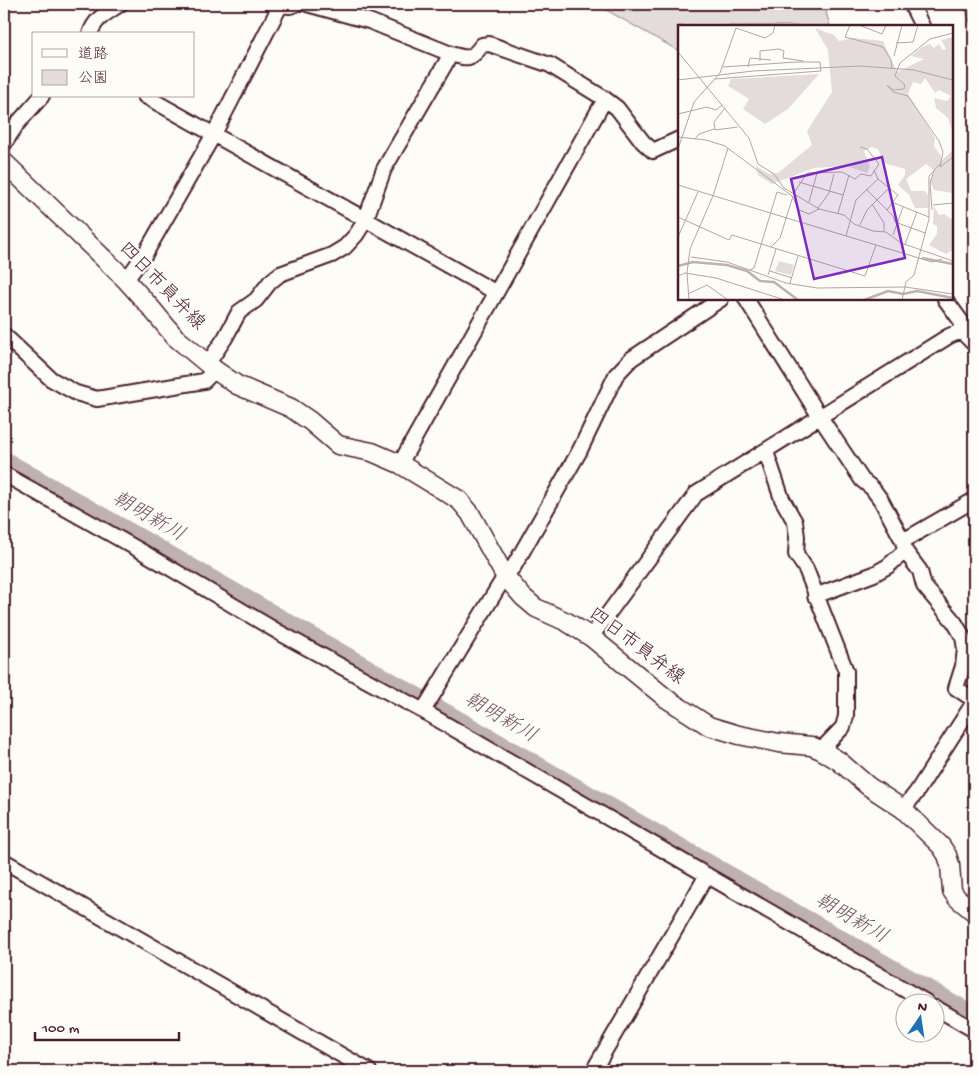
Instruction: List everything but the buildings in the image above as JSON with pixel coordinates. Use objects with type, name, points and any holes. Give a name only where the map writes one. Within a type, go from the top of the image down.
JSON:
[{"type":"main road","name":"四日市員弁線","points":[[4,162],[126,280],[175,337],[212,367],[237,385],[291,408],[310,421],[338,445],[372,452],[400,464],[459,500],[470,513],[505,576],[523,598],[536,608],[566,622],[591,637],[667,699],[709,726],[739,736],[778,743],[811,746],[821,750],[839,760],[868,786],[903,809],[941,846],[950,865],[952,891],[957,898],[974,912]]},
{"type":"street","points":[[91,32],[93,24],[99,18],[120,4]]},
{"type":"street","points":[[126,280],[145,254],[214,134],[276,5],[290,6],[296,4]]},
{"type":"street","points":[[307,4],[369,21],[465,58],[474,56],[482,45],[489,44],[550,65],[605,98],[653,151],[678,139]]},
{"type":"street","points":[[911,4],[922,25]]},
{"type":"street","points":[[4,335],[17,349],[51,378],[76,393],[97,400],[204,381],[238,312],[256,300],[270,282],[280,274],[332,255],[345,247],[356,235],[365,221],[384,170],[451,54]]},
{"type":"street","points":[[4,144],[40,98]]},
{"type":"street","points":[[149,98],[365,221],[495,292]]},
{"type":"street","points":[[400,464],[605,98]]},
{"type":"street","points":[[4,149],[26,182]]},
{"type":"street","points":[[427,706],[505,576],[514,566],[579,452],[616,375],[631,359],[720,300]]},
{"type":"street","points":[[747,300],[862,480],[872,488],[881,500],[904,546],[920,572],[924,586],[955,623],[963,637],[964,657],[956,688],[974,701],[916,793],[903,809]]},
{"type":"street","points":[[946,300],[961,321],[961,331],[974,344]]},
{"type":"street","points":[[591,637],[696,494],[949,336],[961,331]]},
{"type":"street","points":[[766,452],[782,498],[795,522],[797,536],[796,554],[806,570],[846,671],[846,716],[842,727],[821,750]]},
{"type":"street","points":[[4,474],[141,551],[280,633],[427,706],[707,875],[909,992]]},
{"type":"street","points":[[815,596],[874,574],[888,566],[904,546],[974,500]]},
{"type":"street","points":[[4,861],[369,1071]]},
{"type":"street","points":[[593,1071],[707,875]]},
{"type":"street","points":[[946,1014],[974,1030]]},
{"type":"green space","points":[[591,4],[824,4],[830,25],[678,25],[678,50],[599,6]]},
{"type":"green space","points":[[965,4],[974,4],[974,33],[966,11]]},
{"type":"waterway","name":"朝明新川","points":[[4,460],[974,1015]]}]
